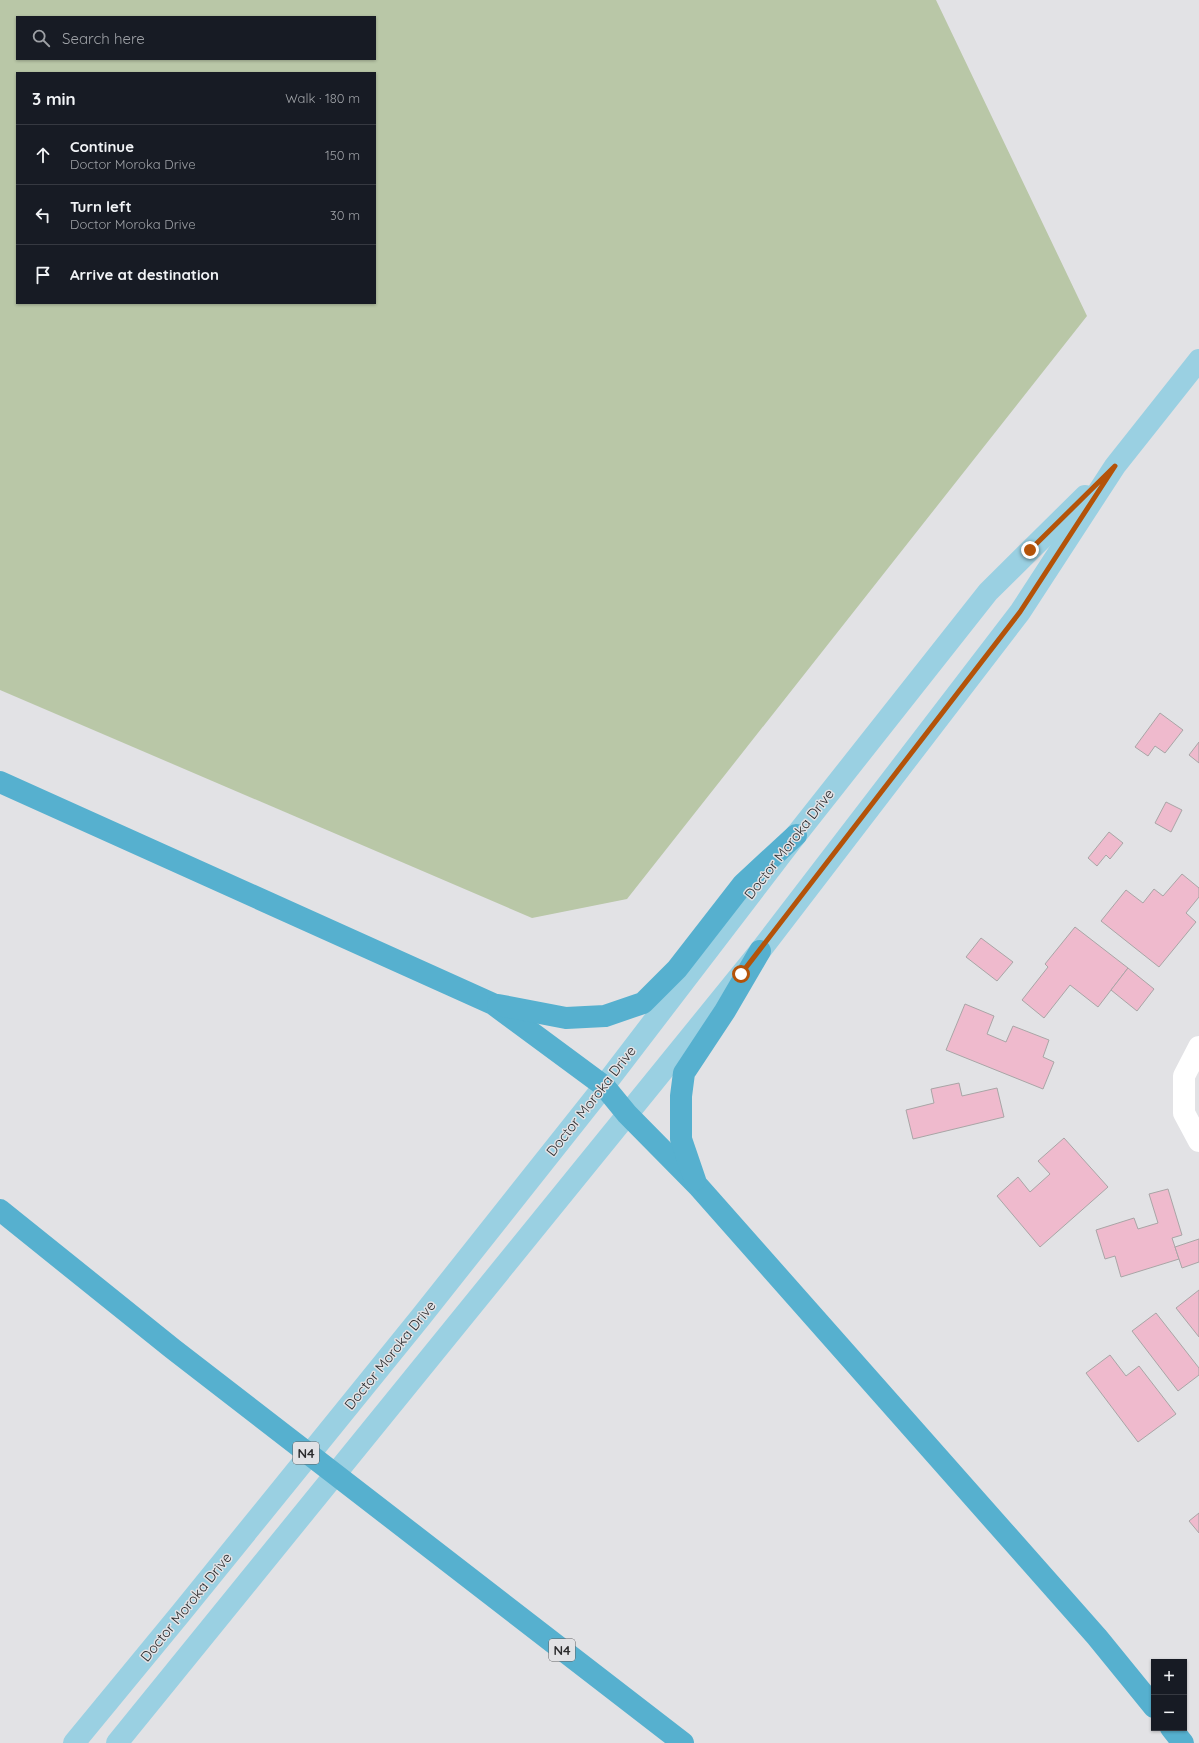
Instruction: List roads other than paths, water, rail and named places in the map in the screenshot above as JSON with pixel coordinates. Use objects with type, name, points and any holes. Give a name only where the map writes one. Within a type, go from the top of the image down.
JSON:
[{"type":"highway","points":[[0,782],[493,1004],[604,1086],[627,1114],[698,1186],[1097,1637],[1151,1703]]},
{"type":"highway","points":[[493,1004],[566,1018],[605,1016],[643,1003],[677,969],[743,884],[796,835]]},
{"type":"highway","points":[[698,1186],[681,1138],[681,1096],[684,1074],[725,1011],[760,951]]},
{"type":"highway","name":"N4","points":[[0,1210],[173,1350],[683,1743]]},
{"type":"highway","points":[[1173,1731],[1183,1743]]},
{"type":"main road","name":"Doctor Moroka Drive","points":[[117,1743],[760,951],[1020,612],[1115,466],[1199,360]]},
{"type":"main road","name":"Doctor Moroka Drive","points":[[74,1743],[181,1614],[400,1343],[604,1086],[796,835],[988,592],[1115,466]]},
{"type":"street","points":[[1199,1047],[1184,1076],[1184,1113],[1199,1141]]}]
